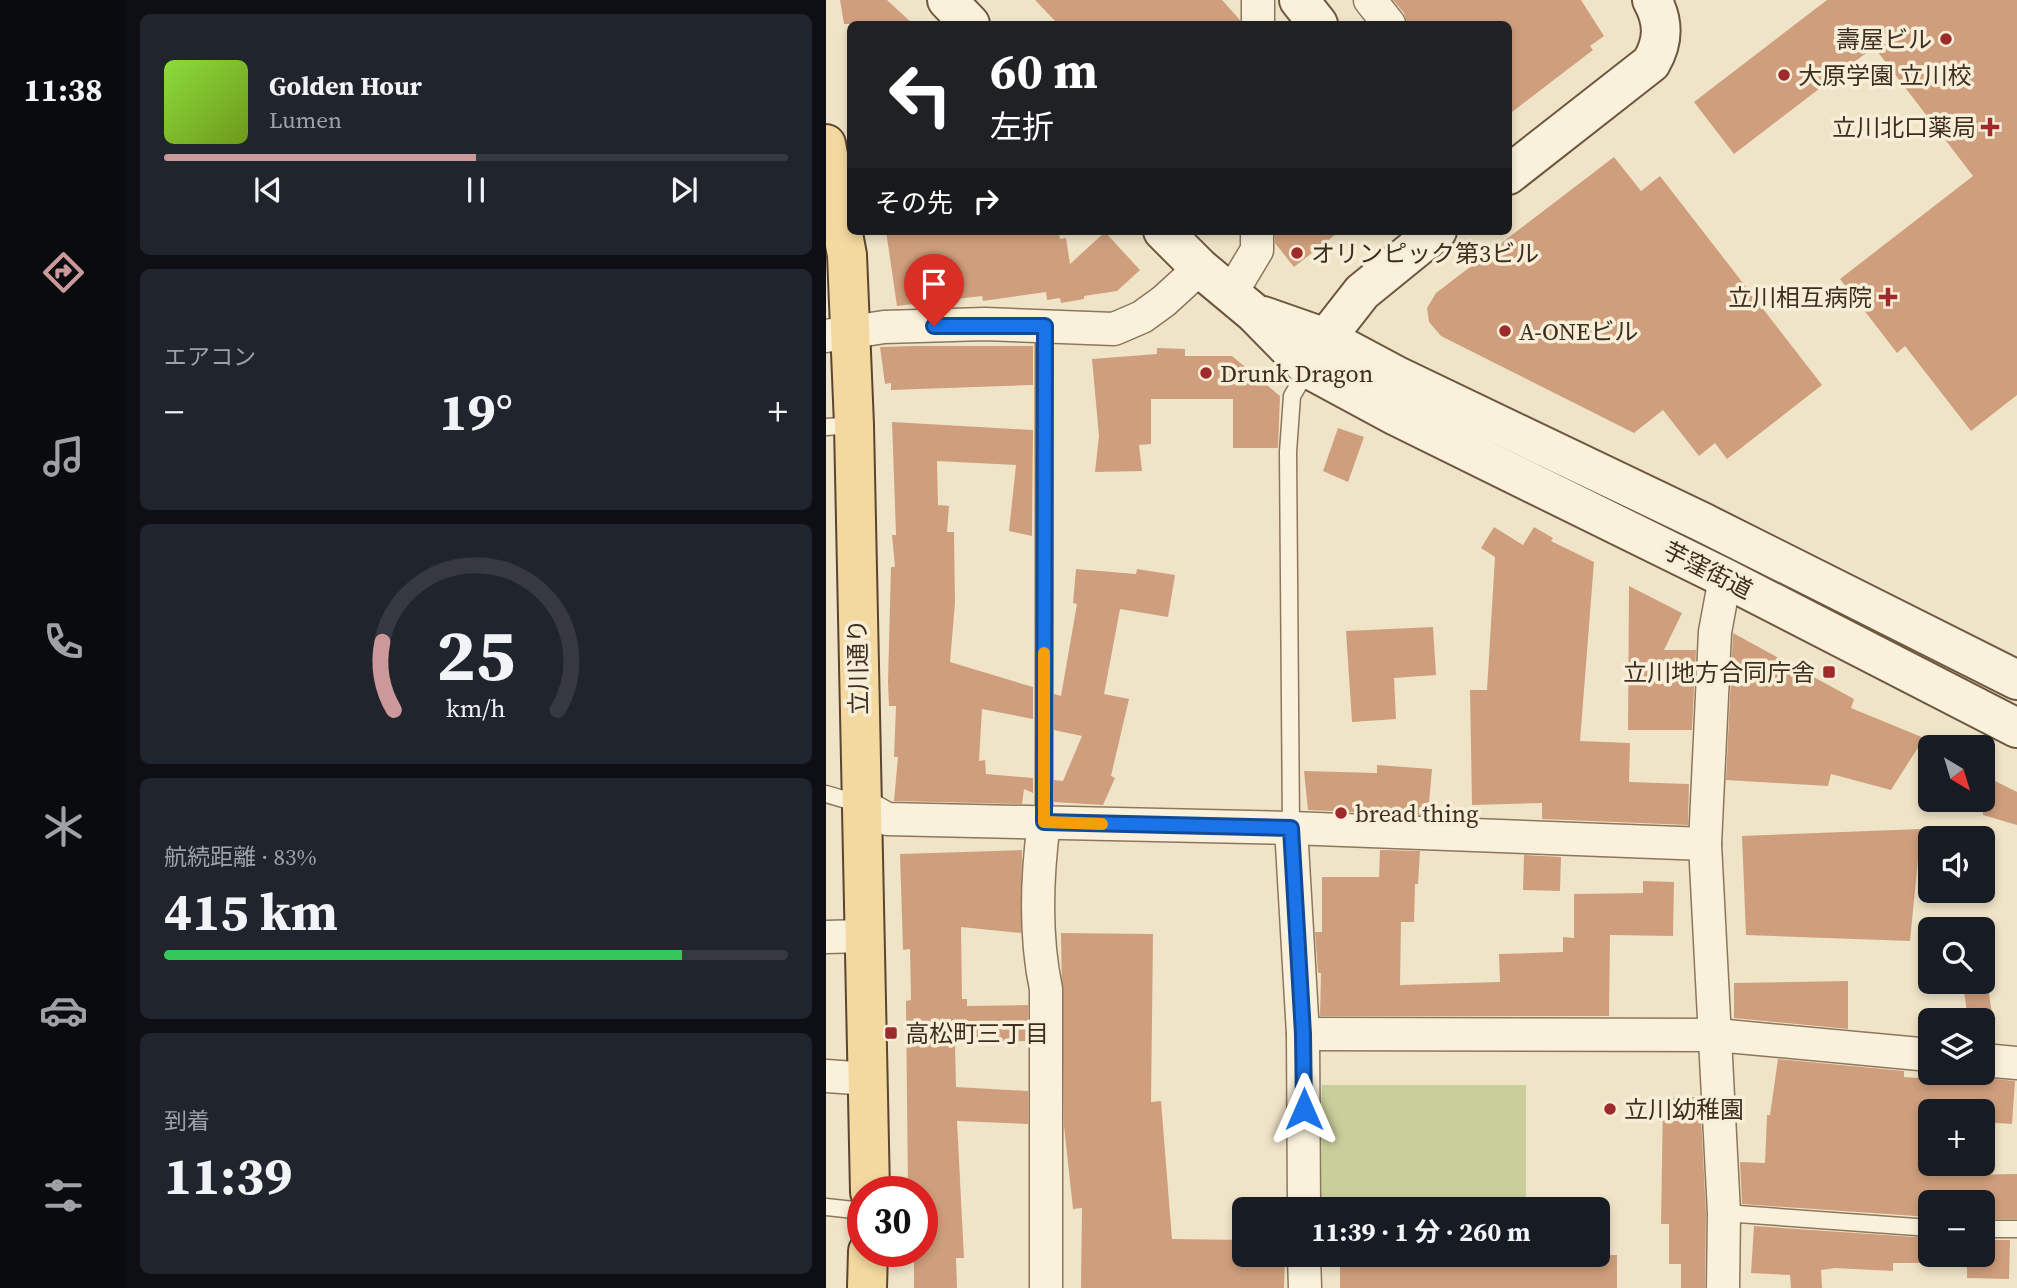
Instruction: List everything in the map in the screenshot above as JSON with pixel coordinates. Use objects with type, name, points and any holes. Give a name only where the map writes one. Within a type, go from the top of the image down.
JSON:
[{"type":"main road","name":"立川通り","points":[[826,144],[847,255],[838,336],[843,799],[864,936],[870,1176]]},
{"type":"main road","points":[[867,1288],[868,1267]]},
{"type":"street","points":[[947,0],[967,21]]},
{"type":"street","points":[[1258,0],[1258,21]]},
{"type":"street","points":[[1299,0],[1316,21]]},
{"type":"street","points":[[1370,0],[1387,21]]},
{"type":"street","points":[[1512,172],[1651,63],[1659,50],[1662,24],[1652,0]]},
{"type":"street","points":[[1167,235],[1242,304],[1317,353],[1362,292],[1432,235]]},
{"type":"street","points":[[1242,304],[1257,250],[1257,235]]},
{"type":"street","points":[[838,336],[884,327],[1045,326],[1114,329],[1142,317],[1164,302],[1200,268]]},
{"type":"street","name":"芋窪街道","points":[[1317,353],[1399,377],[2013,673]]},
{"type":"street","name":"芋窪街道","points":[[1317,353],[1396,416],[1726,578],[2017,728]]},
{"type":"street","points":[[1723,1288],[1724,1213],[1705,844],[1715,632],[1726,578]]},
{"type":"street","points":[[843,799],[887,819],[1291,828],[1705,844]]},
{"type":"street","points":[[1044,822],[1039,856],[1042,969],[1046,989],[1046,1288]]},
{"type":"street","points":[[1291,828],[1303,1034],[1304,1197]]},
{"type":"street","points":[[826,937],[864,936]]},
{"type":"street","points":[[1303,1034],[1716,1035],[1918,1054]]},
{"type":"street","points":[[1995,1061],[2017,1063]]},
{"type":"street","points":[[826,1076],[869,1079]]},
{"type":"street","points":[[1304,1267],[1305,1288]]},
{"type":"lane","points":[[1044,822],[1045,326]]},
{"type":"lane","points":[[1291,828],[1288,452],[1292,396],[1317,353]]},
{"type":"lane","points":[[826,1207],[847,1210]]},
{"type":"lane","points":[[1724,1213],[1918,1227]]},
{"type":"lane","points":[[1995,1229],[2017,1229]]},
{"type":"green space","points":[[1322,1085],[1526,1085],[1526,1197],[1321,1197]]},
{"type":"building","points":[[840,0],[887,0],[910,21],[847,21],[847,24],[844,24]]},
{"type":"building","points":[[1035,0],[1222,0],[1240,20],[1240,21],[1055,21]]},
{"type":"building","points":[[1393,0],[1581,0],[1604,36],[1590,46],[1593,50],[1512,112],[1512,21],[1406,21],[1404,13]]},
{"type":"building","points":[[1827,0],[2017,0],[2017,395],[1971,431],[1905,346],[1897,353],[1840,279],[1973,176],[1874,47],[1734,154],[1694,102]]},
{"type":"building","points":[[1614,157],[1641,191],[1660,176],[1822,385],[1727,459],[1715,443],[1699,456],[1663,410],[1634,433],[1441,336],[1429,322],[1427,308],[1436,293]]},
{"type":"building","points":[[887,235],[1060,235],[1060,239],[1066,238],[1070,264],[1102,235],[1108,235],[1140,270],[1117,291],[1061,303],[1060,298],[1047,300],[1046,292],[983,301],[982,296],[897,306]]},
{"type":"building","name":"オリンピック第3ビル","points":[[1275,235],[1335,235],[1294,267],[1275,243]]},
{"type":"building","points":[[1033,346],[1033,385],[891,390],[891,383],[885,384],[880,347]]},
{"type":"building","points":[[1157,348],[1185,349],[1185,356],[1232,356],[1280,396],[1278,448],[1233,448],[1233,399],[1151,399],[1151,444],[1139,445],[1142,471],[1095,472],[1099,436],[1092,359],[1157,354]]},
{"type":"building","points":[[892,422],[1033,430],[1032,536],[1009,531],[1016,465],[937,461],[938,505],[949,506],[947,532],[954,532],[955,603],[950,662],[1033,687],[1033,719],[982,709],[979,761],[985,760],[986,774],[1033,778],[1033,793],[1024,789],[1022,804],[894,801],[898,757],[894,757],[896,706],[889,706],[888,682],[891,567],[895,567],[892,535],[896,535]]},
{"type":"building","points":[[1338,428],[1364,437],[1348,482],[1323,471]]},
{"type":"building","points":[[1494,527],[1523,545],[1534,527],[1553,538],[1551,541],[1594,562],[1580,741],[1630,743],[1629,782],[1689,784],[1688,825],[1542,819],[1542,803],[1472,805],[1470,690],[1487,690],[1495,557],[1481,548]]},
{"type":"building","points":[[1076,569],[1136,574],[1137,569],[1175,575],[1168,617],[1120,609],[1104,694],[1129,699],[1111,776],[1115,778],[1103,805],[1054,802],[1054,780],[1063,781],[1082,736],[1054,730],[1054,694],[1061,696],[1077,604],[1073,603]]},
{"type":"building","points":[[1629,586],[1682,613],[1664,650],[1696,650],[1692,730],[1628,730]]},
{"type":"building","points":[[1433,627],[1436,675],[1394,678],[1396,719],[1352,722],[1346,631]]},
{"type":"building","points":[[1733,633],[1854,699],[1851,708],[1918,736],[1918,747],[1891,790],[1831,774],[1828,786],[1726,780]]},
{"type":"building","points":[[1377,765],[1432,769],[1428,815],[1308,810],[1304,771],[1377,773]]},
{"type":"building","points":[[1995,781],[2017,792],[2017,825],[1983,815],[1983,812],[1995,812]]},
{"type":"building","points":[[1918,829],[1918,860],[1910,941],[1746,935],[1742,836]]},
{"type":"building","points":[[1022,850],[1021,933],[961,927],[962,999],[967,999],[967,1006],[1028,1005],[1028,1041],[955,1043],[956,1087],[1028,1091],[1028,1124],[957,1121],[964,1258],[956,1258],[957,1288],[914,1288],[914,1267],[938,1267],[938,1176],[908,1176],[906,1001],[911,1000],[910,949],[903,950],[900,854]]},
{"type":"building","points":[[1380,850],[1420,851],[1418,884],[1415,884],[1414,922],[1401,922],[1400,985],[1500,982],[1499,954],[1563,952],[1563,937],[1574,938],[1574,894],[1643,893],[1643,881],[1674,882],[1673,936],[1610,935],[1609,1016],[1320,1016],[1321,973],[1318,973],[1315,932],[1322,932],[1322,877],[1379,877]]},
{"type":"building","points":[[1524,855],[1561,857],[1560,891],[1523,890]]},
{"type":"building","points":[[1061,933],[1153,934],[1151,1102],[1161,1101],[1172,1239],[1232,1240],[1232,1267],[1285,1267],[1284,1288],[1081,1288],[1082,1208],[1073,1209],[1064,1126]]},
{"type":"building","points":[[1848,981],[1848,1029],[1734,1018],[1734,983]]},
{"type":"building","points":[[1964,994],[1989,994],[1991,1008],[1966,1008]]},
{"type":"building","points":[[1778,1059],[1904,1071],[1904,1077],[1918,1078],[1918,1085],[1995,1085],[1995,1079],[2015,1081],[2012,1124],[1995,1123],[1995,1099],[1918,1099],[1918,1176],[2017,1174],[2017,1219],[1995,1219],[1995,1190],[1918,1190],[1918,1216],[1742,1204],[1740,1162],[1765,1163],[1767,1115],[1770,1115]]},
{"type":"building","points":[[1700,1097],[1706,1213],[1705,1288],[1681,1288],[1681,1264],[1669,1264],[1669,1224],[1661,1224],[1663,1098]]},
{"type":"building","points":[[1754,1226],[1918,1237],[1918,1263],[1893,1263],[1893,1271],[1835,1268],[1821,1270],[1822,1288],[1791,1288],[1790,1275],[1751,1273]]},
{"type":"building","points":[[1995,1240],[2010,1240],[2009,1279],[1967,1278],[1967,1267],[1995,1267]]},
{"type":"building","points":[[1610,1255],[1617,1255],[1617,1288],[1340,1288],[1340,1267],[1610,1267]]},
{"type":"slow traffic","points":[[1044,653],[1044,822],[1102,824]]},
{"type":"place","name":"壽屋ビル","points":[[1946,39]]},
{"type":"place","name":"大原学園 立川校","points":[[1784,75]]},
{"type":"place","name":"立川北口薬局","points":[[1990,127]]},
{"type":"place","name":"オリンピック第3ビル","points":[[1297,253]]},
{"type":"place","name":"立川相互病院","points":[[1888,297]]},
{"type":"place","name":"A-ONEビル","points":[[1505,331]]},
{"type":"place","name":"Drunk Dragon","points":[[1206,373]]},
{"type":"place","name":"立川地方合同庁舎","points":[[1829,672]]},
{"type":"place","name":"bread thing","points":[[1341,813]]},
{"type":"place","name":"高松町三丁目","points":[[891,1033]]},
{"type":"place","name":"立川幼稚園","points":[[1610,1109]]},
{"type":"route","points":[[934,326],[1045,326],[1047,409],[1044,822],[1291,828],[1303,1034],[1304,1109]]}]
